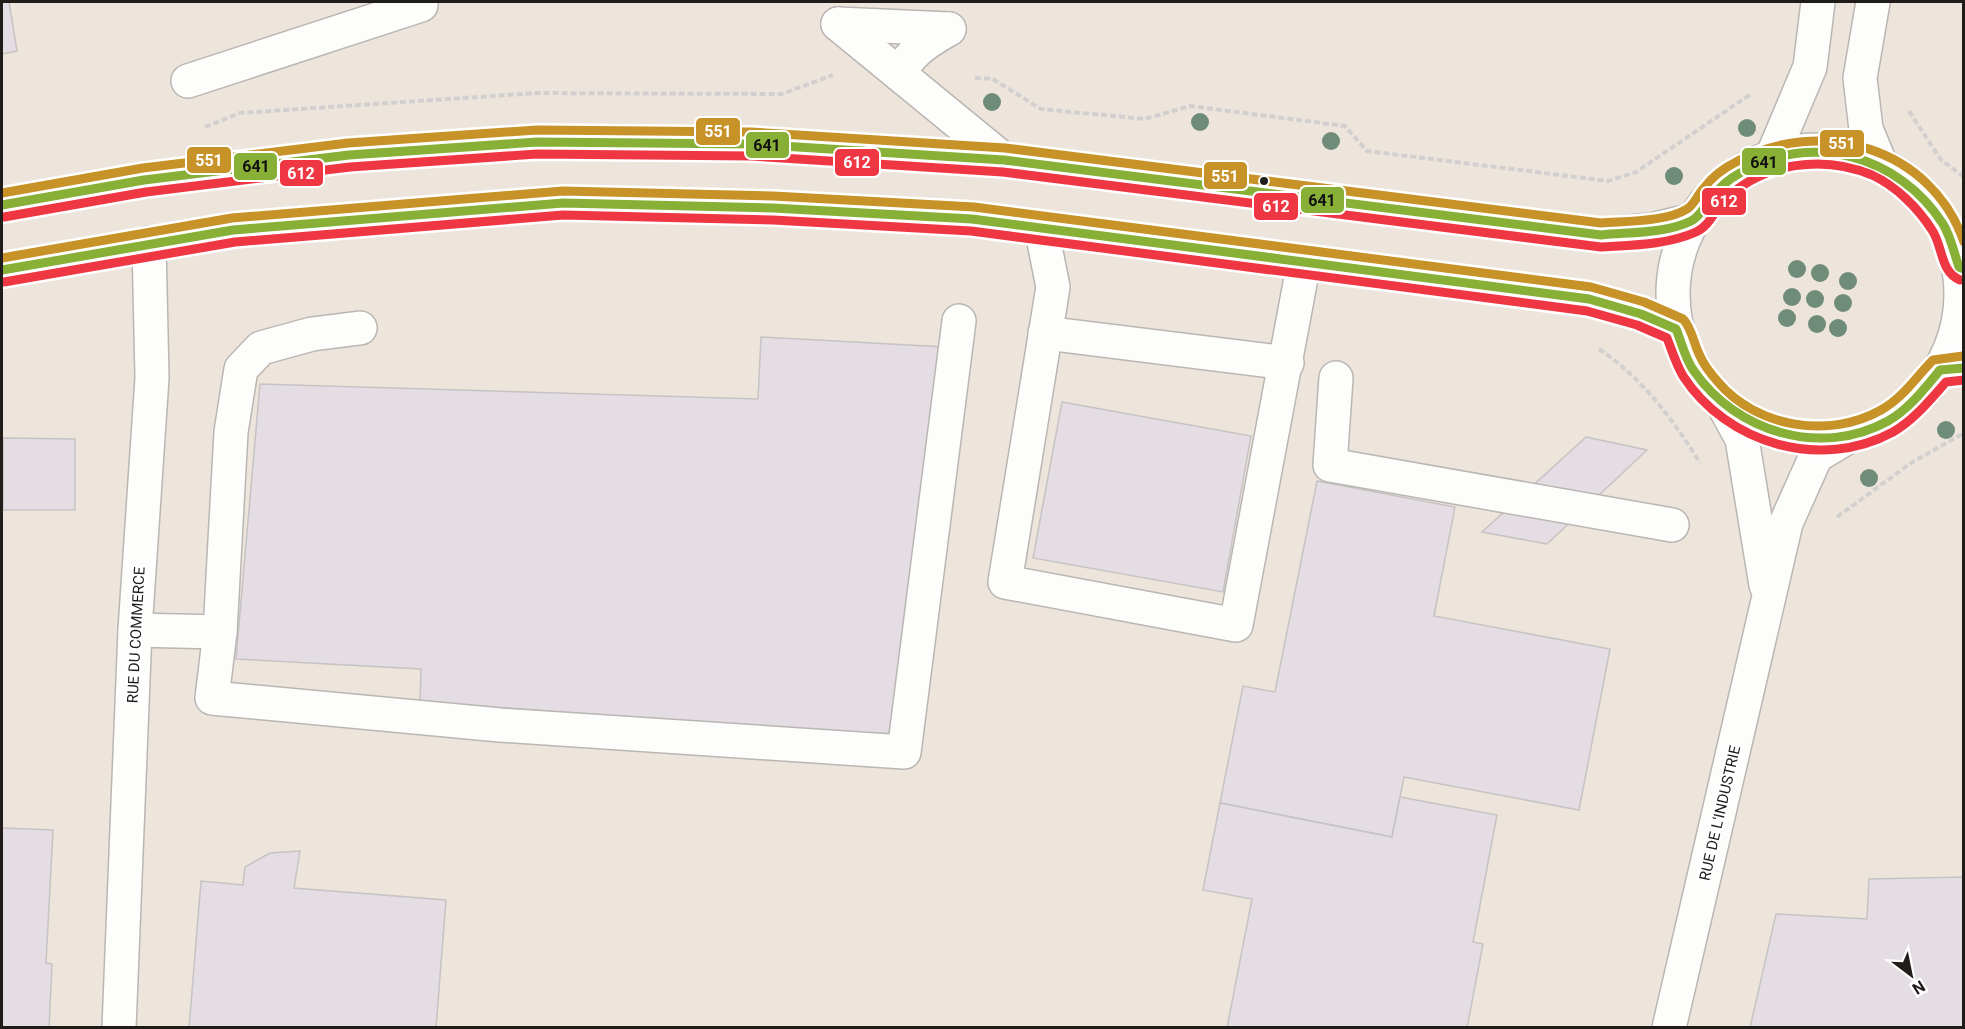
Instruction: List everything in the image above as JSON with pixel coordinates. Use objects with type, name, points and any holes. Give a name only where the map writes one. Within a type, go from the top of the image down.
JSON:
[{"type":"main road","points":[[1772,157],[1810,67],[1818,2]]},
{"type":"main road","points":[[1873,2],[1860,78],[1866,129],[1881,165]]},
{"type":"main road","points":[[188,81],[421,6]]},
{"type":"main road","points":[[899,74],[907,58],[930,39],[949,29],[838,24],[899,74],[1004,160]]},
{"type":"main road","points":[[2,205],[144,180],[349,155],[537,142],[751,144],[1004,160],[1601,235],[1651,230],[1693,220]]},
{"type":"main road","points":[[1809,150],[1846,153],[1881,165],[1917,190],[1944,226],[1961,268],[1961,303],[1954,338],[1952,369],[1886,422],[1851,435],[1807,439],[1763,429],[1724,406],[1694,371],[1676,329],[1672,292],[1678,255],[1693,220],[1714,194],[1741,172],[1772,157],[1809,150]]},
{"type":"main road","points":[[2,270],[233,230],[562,203],[773,208],[972,219],[1589,299],[1641,314],[1676,329]]},
{"type":"main road","points":[[1041,227],[1053,287],[1005,582],[1236,625],[1287,363],[1304,262]]},
{"type":"main road","name":"RUE DU COMMERCE","points":[[119,1028],[135,630],[152,378],[148,243]]},
{"type":"main road","points":[[360,328],[312,334],[261,348],[241,369],[231,432],[220,632],[212,698],[500,725],[904,752],[959,321]]},
{"type":"main road","points":[[1045,333],[1287,363]]},
{"type":"main road","points":[[1336,378],[1330,465],[1672,525]]},
{"type":"main road","name":"RUE DE L'INDUSTRIE","points":[[1724,406],[1742,439],[1768,598]]},
{"type":"main road","name":"RUE DE L'INDUSTRIE","points":[[1669,1028],[1786,523],[1816,456],[1851,435]]},
{"type":"main road","points":[[135,630],[220,632]]},
{"type":"shaded area","points":[[2,2],[1963,2],[1963,1027],[2,1028]]},
{"type":"building","points":[[2,2],[9,2],[17,51],[2,54]]},
{"type":"building","points":[[761,337],[945,347],[891,741],[746,725],[420,702],[421,669],[236,659],[260,384],[758,399]]},
{"type":"building","points":[[1062,402],[1251,436],[1223,592],[1033,558]]},
{"type":"building","points":[[1586,437],[1647,450],[1547,544],[1482,532]]},
{"type":"building","points":[[3,438],[75,439],[75,510],[3,510]]},
{"type":"building","points":[[1317,481],[1455,507],[1434,616],[1610,649],[1579,810],[1404,777],[1392,837],[1220,803],[1243,686],[1275,692]]},
{"type":"building","points":[[1400,797],[1497,815],[1473,942],[1483,944],[1467,1028],[1227,1028],[1252,899],[1203,890],[1220,803],[1392,837]]},
{"type":"building","points":[[2,828],[53,830],[46,963],[52,964],[49,1028],[2,1028]]},
{"type":"building","points":[[300,851],[294,888],[446,900],[436,1028],[189,1028],[201,881],[243,885],[245,867],[270,853]]},
{"type":"building","points":[[1964,877],[1964,1028],[1750,1028],[1776,914],[1867,919],[1869,879]]},
{"type":"transit line","name":"551","points":[[2,193],[143,168],[348,143],[537,130],[751,132],[1005,148],[1601,223],[1645,220],[1679,213],[1689,207],[1707,184],[1723,170],[1769,148],[1802,142],[1836,142],[1869,149],[1900,163],[1926,183],[1948,209],[1964,242]]},
{"type":"transit line","name":"641","points":[[2,205],[144,180],[349,155],[537,142],[751,144],[1004,160],[1601,235],[1647,232],[1681,225],[1698,216],[1718,190],[1740,173],[1767,160],[1795,154],[1824,152],[1852,157],[1878,166],[1903,181],[1925,200],[1943,224],[1959,267],[1964,269]]},
{"type":"transit line","name":"612","points":[[4,217],[146,192],[350,167],[537,154],[751,156],[1003,172],[1601,247],[1661,242],[1696,232],[1709,222],[1726,199],[1758,177],[1776,170],[1815,164],[1854,169],[1872,175],[1898,191],[1936,236],[1945,265],[1960,280]]},
{"type":"transit line","name":"551","points":[[2,258],[232,218],[563,191],[773,196],[974,207],[1591,287],[1644,302],[1683,319],[1689,327],[1706,367],[1734,398],[1773,419],[1795,424],[1817,426],[1861,419],[1896,400],[1933,360],[1963,356]]},
{"type":"transit line","name":"641","points":[[2,270],[233,230],[563,203],[773,208],[972,219],[1589,299],[1641,314],[1676,329],[1694,371],[1712,392],[1733,410],[1756,423],[1782,433],[1808,438],[1835,437],[1862,432],[1888,421],[1910,404],[1940,370],[1964,368]]},
{"type":"transit line","name":"612","points":[[4,282],[235,242],[563,215],[773,220],[971,231],[1587,311],[1637,325],[1667,338],[1683,376],[1702,400],[1724,419],[1750,434],[1778,444],[1807,449],[1836,449],[1865,444],[1893,432],[1915,416],[1946,382],[1964,380]]}]
